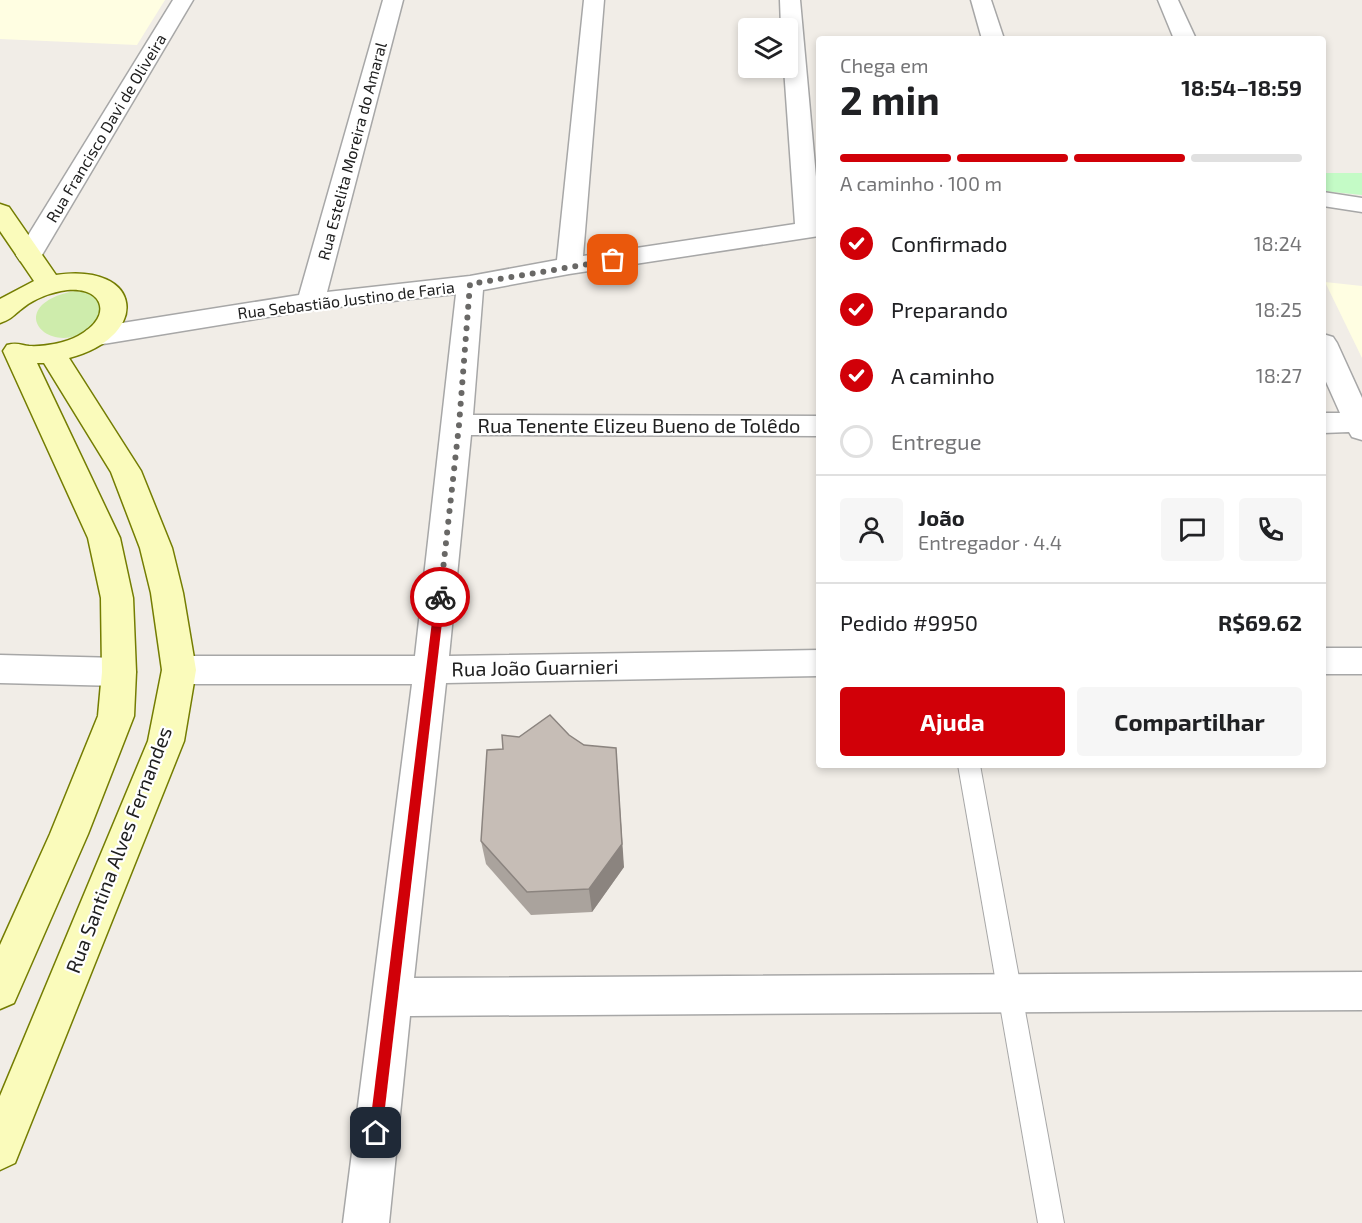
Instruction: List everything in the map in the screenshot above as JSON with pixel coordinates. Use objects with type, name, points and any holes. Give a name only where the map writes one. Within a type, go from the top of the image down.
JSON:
[{"type":"street","name":"Rua Francisco Davi de Oliveira","points":[[29,255],[183,0]]},
{"type":"street","name":"Rua Estelita Moreira do Amaral","points":[[311,302],[393,0]]},
{"type":"street","points":[[569,266],[594,0]]},
{"type":"street","points":[[790,0],[814,229]]},
{"type":"street","points":[[981,0],[992,36]]},
{"type":"street","points":[[1168,0],[1184,36]]},
{"type":"street","points":[[1326,199],[1362,205]]},
{"type":"street","points":[[0,212],[49,284]]},
{"type":"street","points":[[1326,213],[1362,212]]},
{"type":"street","name":"Rua Sebastião Justino de Faria","points":[[97,336],[311,302],[470,284],[569,266],[814,229]]},
{"type":"street","points":[[0,276],[5,306],[31,290],[49,284],[76,282],[100,287],[110,295],[115,305],[114,315],[108,326],[97,336],[76,347],[52,353],[33,354],[8,346]]},
{"type":"street","points":[[366,1223],[391,997],[432,670],[459,425],[470,284]]},
{"type":"street","name":"Rua Sebastião Justino de Faria","points":[[115,305],[192,321]]},
{"type":"street","points":[[0,990],[69,834],[116,716],[119,672],[117,598],[104,538],[8,346]]},
{"type":"street","points":[[1326,350],[1360,426],[1326,423]]},
{"type":"street","name":"Rua Santina Alves Fernandes","points":[[0,1148],[166,741],[179,670],[167,593],[156,548],[126,471],[52,353]]},
{"type":"street","name":"Rua Tenente Elizeu Bueno de Tolêdo","points":[[459,425],[816,426]]},
{"type":"street","points":[[1326,661],[1362,661]]},
{"type":"street","name":"Rua João Guarnieri","points":[[179,670],[432,670],[816,663]]},
{"type":"street","points":[[0,669],[119,672]]},
{"type":"street","points":[[391,997],[1362,991]]},
{"type":"lane","points":[[970,768],[1011,992],[1050,1223]]},
{"type":"shaded area","points":[[0,0],[165,0],[137,45],[0,39]]},
{"type":"shaded area","points":[[1326,282],[1362,286],[1362,358],[1326,284]]},
{"type":"green space","points":[[1326,173],[1362,173],[1362,195],[1326,191]]},
{"type":"green space","points":[[74,291],[96,294],[105,313],[92,327],[76,336],[61,338],[48,335],[40,327],[36,318],[40,308],[52,298]]},
{"type":"building","points":[[550,715],[569,735],[584,745],[616,748],[622,844],[589,889],[527,892],[481,841],[487,750],[503,749],[502,735],[519,737]]},
{"type":"way so far","points":[[440,597],[459,425],[470,284],[613,260]]},
{"type":"route","points":[[376,1133],[440,597]]}]
